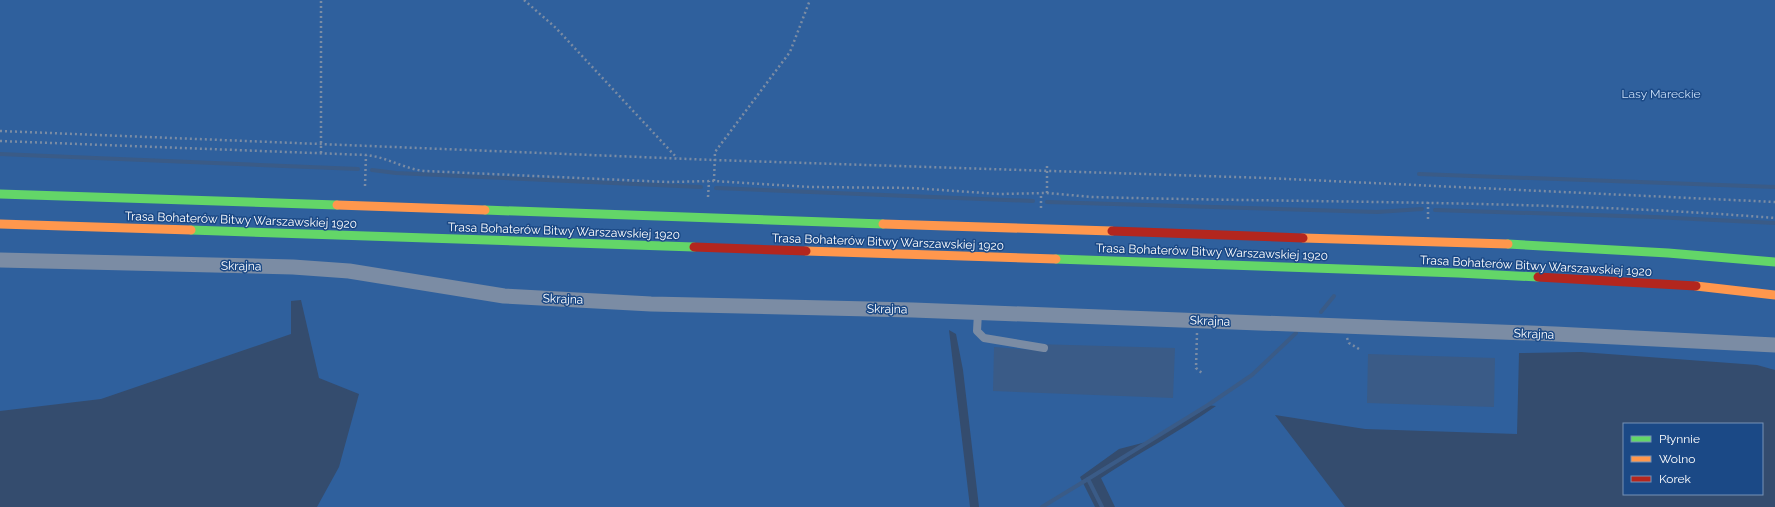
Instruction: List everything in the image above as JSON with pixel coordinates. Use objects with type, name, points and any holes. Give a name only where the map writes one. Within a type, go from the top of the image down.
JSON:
[{"type":"highway","name":"Trasa Bohaterów Bitwy Warszawskiej 1920","points":[[0,194],[1554,246],[1675,253],[1775,262]]},
{"type":"highway","name":"Trasa Bohaterów Bitwy Warszawskiej 1920","points":[[0,224],[1458,273],[1684,285],[1775,295]]},
{"type":"street","name":"Skrajna","points":[[0,260],[293,267],[349,271],[481,293],[528,298],[652,304],[912,310],[1197,320],[1775,345]]},
{"type":"lane","points":[[978,313],[978,331],[984,338],[1044,348]]},
{"type":"path","points":[[320,153],[321,0]]},
{"type":"path","points":[[524,0],[556,28],[677,158]]},
{"type":"path","points":[[714,182],[714,152],[790,52],[810,0]]},
{"type":"path","points":[[0,131],[714,160],[1266,178],[1775,202]]},
{"type":"path","points":[[0,140],[366,155],[378,156],[413,169],[425,171],[667,182],[709,181],[810,187],[912,188],[999,194],[1047,193],[1092,197],[1164,199],[1366,203],[1428,202],[1645,210],[1775,218]]},
{"type":"path","points":[[365,186],[366,155]]},
{"type":"path","points":[[1047,163],[1047,193]]},
{"type":"path","points":[[708,197],[709,181]]},
{"type":"path","points":[[1041,193],[1041,208]]},
{"type":"path","points":[[1428,202],[1428,219]]},
{"type":"path","points":[[1197,320],[1196,368],[1203,374]]},
{"type":"green space","name":"Lasy Mareckie","points":[[0,0],[1775,0],[1775,370],[1757,365],[1581,352],[1519,353],[1517,434],[1365,429],[1275,415],[1345,507],[1115,507],[1101,478],[1188,425],[1216,406],[1208,405],[1200,412],[1146,442],[1119,449],[1080,477],[1095,507],[979,507],[963,370],[956,334],[949,330],[970,507],[317,507],[339,467],[359,394],[319,378],[301,300],[291,301],[291,334],[101,399],[0,411]]},
{"type":"shaded area","points":[[1035,344],[1175,348],[1173,398],[993,391],[994,347],[1034,350]]},
{"type":"shaded area","points":[[1368,354],[1495,358],[1494,407],[1367,403]]},
{"type":"waterway","points":[[0,154],[358,169]]},
{"type":"waterway","points":[[372,170],[396,173],[701,187]]},
{"type":"waterway","points":[[1419,174],[1775,187]]},
{"type":"waterway","points":[[716,188],[1033,201]]},
{"type":"waterway","points":[[1047,202],[1377,212],[1422,209]]},
{"type":"waterway","points":[[1435,210],[1654,217],[1775,223]]},
{"type":"waterway","points":[[1321,312],[1334,296]]},
{"type":"waterway","points":[[1102,507],[1088,479],[1208,405],[1252,375],[1296,333]]},
{"type":"waterway","points":[[1042,507],[1088,479]]},
{"type":"traffic: fast","points":[[0,194],[337,205]]},
{"type":"traffic: fast","points":[[485,210],[883,224]]},
{"type":"traffic: fast","points":[[191,230],[694,247]]},
{"type":"traffic: fast","points":[[1508,244],[1668,253],[1775,262]]},
{"type":"traffic: fast","points":[[1056,259],[1538,277]]},
{"type":"traffic: slow","points":[[337,205],[485,210]]},
{"type":"traffic: slow","points":[[0,224],[191,230]]},
{"type":"traffic: slow","points":[[883,224],[1112,231]]},
{"type":"traffic: slow","points":[[1303,238],[1508,244]]},
{"type":"traffic: slow","points":[[806,251],[1056,259]]},
{"type":"traffic: slow","points":[[1696,286],[1775,295]]},
{"type":"traffic: jam","points":[[1112,231],[1303,238]]},
{"type":"traffic: jam","points":[[694,247],[806,251]]},
{"type":"traffic: jam","points":[[1538,277],[1696,286]]}]
